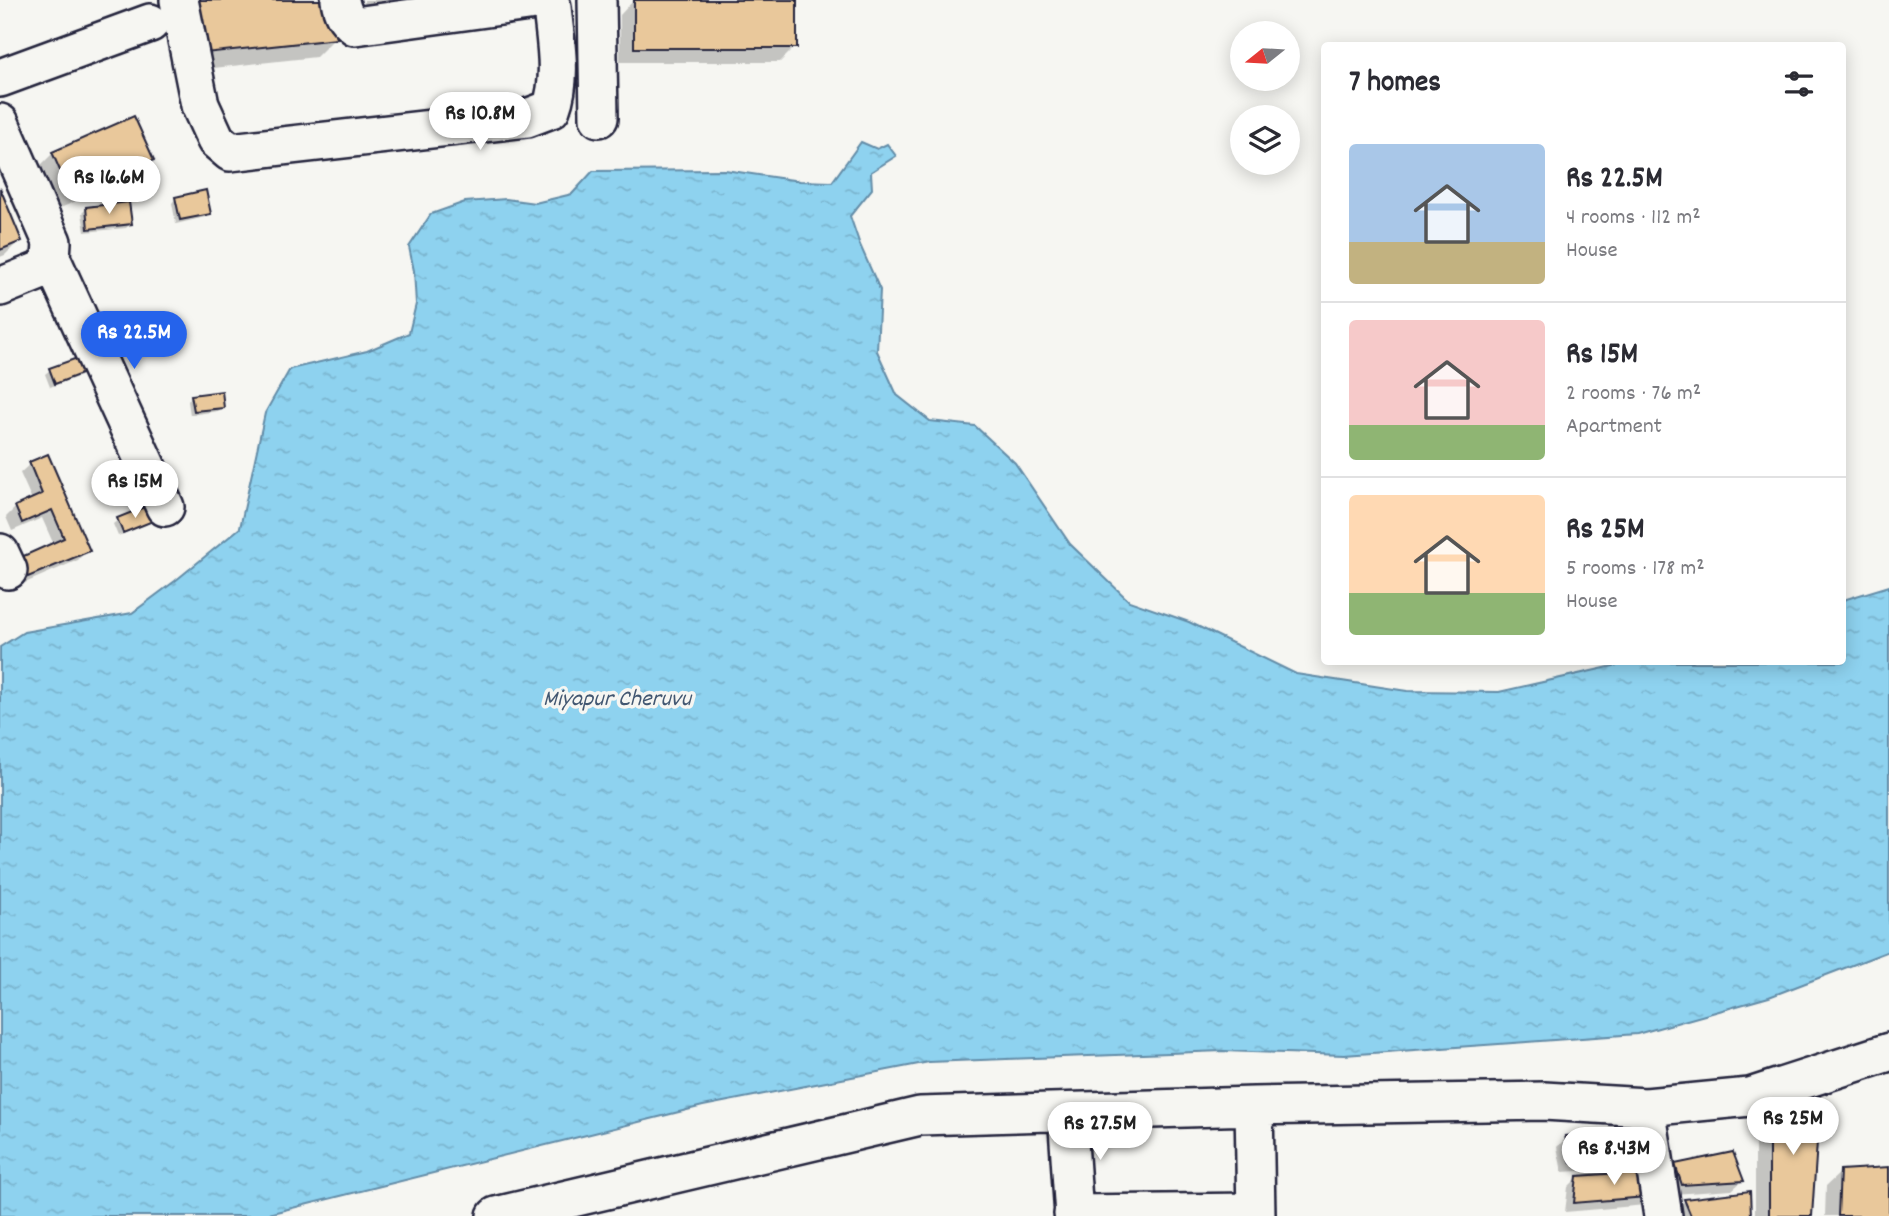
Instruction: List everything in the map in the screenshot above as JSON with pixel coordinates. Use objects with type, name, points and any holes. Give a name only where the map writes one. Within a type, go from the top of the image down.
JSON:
[{"type":"street","points":[[179,0],[200,105],[216,140],[230,152],[527,118],[551,109],[558,76],[552,7],[543,0],[355,26],[342,11],[340,0]]},
{"type":"street","points":[[347,0],[359,9],[372,12],[477,0]]},
{"type":"street","points":[[597,0],[599,118]]},
{"type":"street","points":[[0,78],[150,23]]},
{"type":"street","points":[[0,123],[52,242],[51,258],[164,507]]},
{"type":"street","points":[[0,288],[42,270],[51,258]]},
{"type":"street","points":[[496,1216],[535,1212],[920,1116],[1544,1101],[1646,1107],[1750,1097],[1889,1052]]},
{"type":"street","points":[[1067,1112],[1074,1215],[1256,1214],[1254,1106]]},
{"type":"street","points":[[1646,1107],[1663,1216]]},
{"type":"water","name":"Miyapur Cheruvu","points":[[861,142],[877,149],[887,144],[896,156],[871,172],[872,189],[850,216],[880,290],[877,351],[897,395],[930,421],[975,426],[1015,463],[1070,544],[1129,601],[1189,622],[1296,674],[1407,691],[1499,692],[1618,665],[1846,665],[1846,599],[1889,586],[1889,951],[1769,997],[1637,1034],[1344,1055],[1223,1051],[929,1062],[703,1106],[260,1216],[0,1216],[0,647],[24,632],[132,613],[240,528],[265,413],[290,369],[367,351],[409,333],[416,304],[409,247],[431,214],[465,202],[506,199],[535,203],[572,194],[593,171],[725,170],[800,181],[832,182]]},
{"type":"building","points":[[190,0],[332,0],[337,39],[205,53]]},
{"type":"building","points":[[634,0],[797,0],[797,48],[634,48]]},
{"type":"building","points":[[134,116],[154,160],[71,196],[52,152]]},
{"type":"building","points":[[0,188],[22,241],[0,250]]},
{"type":"building","points":[[206,190],[211,214],[180,220],[175,197]]},
{"type":"building","points":[[129,202],[132,224],[88,229],[86,207]]},
{"type":"building","points":[[83,356],[89,371],[55,384],[49,368]]},
{"type":"building","points":[[222,391],[224,408],[194,411],[191,395]]},
{"type":"building","points":[[48,454],[90,551],[28,577],[19,558],[64,538],[52,510],[22,523],[15,506],[42,494],[29,462]]},
{"type":"building","points":[[147,506],[153,521],[123,533],[117,518]]},
{"type":"building","points":[[1820,1097],[1812,1216],[1769,1216],[1769,1105]]},
{"type":"building","points":[[1633,1131],[1638,1159],[1571,1163],[1565,1136]]},
{"type":"building","points":[[1733,1152],[1744,1181],[1682,1185],[1675,1164]]},
{"type":"building","points":[[1889,1167],[1889,1216],[1838,1216],[1840,1170]]},
{"type":"building","points":[[1649,1171],[1658,1196],[1574,1203],[1577,1176]]},
{"type":"building","points":[[1750,1191],[1751,1216],[1691,1216],[1684,1199]]}]
